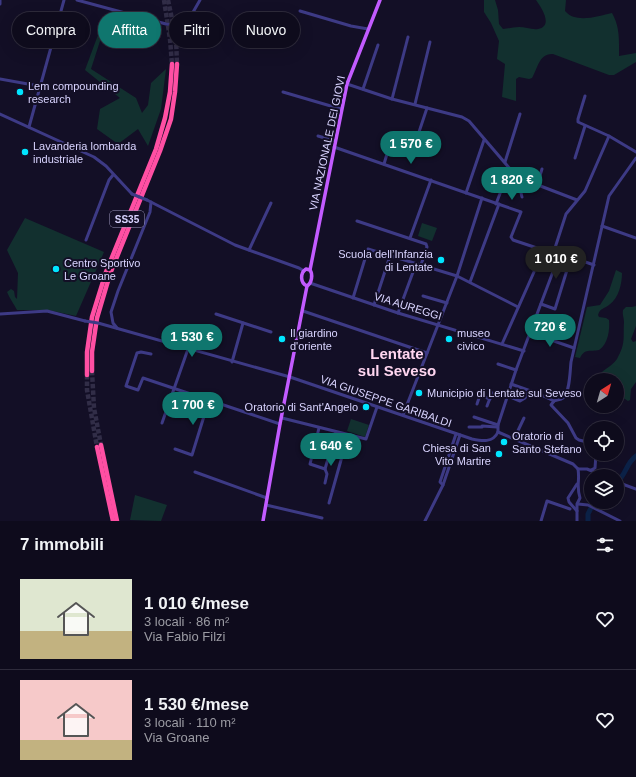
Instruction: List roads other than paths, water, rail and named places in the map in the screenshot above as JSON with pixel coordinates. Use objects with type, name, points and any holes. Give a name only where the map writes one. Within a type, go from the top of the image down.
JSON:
[{"type":"highway","name":"SS35","points":[[87,375],[87,352],[92,317],[106,272],[156,149],[165,118],[174,64],[175,92],[171,119],[160,151],[110,274],[97,318],[92,352],[92,371]]},
{"type":"highway","points":[[113,521],[99,446],[117,521]]},
{"type":"main road","name":"VIA NAZIONALE DEI GIOVI","points":[[263,521],[280,424],[309,285],[311,274],[310,270],[341,108],[347,84],[380,0]]},
{"type":"main road","points":[[304,271],[306,269],[310,270]]},
{"type":"main road","name":"VIA NAZIONALE DEI GIOVI","points":[[304,271],[302,279],[303,283],[309,285]]},
{"type":"street","points":[[29,127],[64,0]]},
{"type":"street","points":[[77,0],[166,24],[180,26],[188,21],[200,0]]},
{"type":"street","points":[[300,11],[345,25],[368,29]]},
{"type":"street","points":[[392,99],[408,37]]},
{"type":"street","points":[[415,104],[430,42]]},
{"type":"street","points":[[363,89],[378,45]]},
{"type":"street","points":[[0,79],[40,86]]},
{"type":"street","points":[[347,84],[392,99],[462,117],[469,121],[517,177],[522,197]]},
{"type":"street","points":[[282,92],[341,108]]},
{"type":"street","points":[[585,96],[578,122],[609,136],[636,152]]},
{"type":"street","points":[[420,132],[427,108]]},
{"type":"street","points":[[0,114],[94,157],[106,166],[132,194],[149,201],[235,245],[304,271]]},
{"type":"street","points":[[505,162],[520,114]]},
{"type":"street","points":[[575,158],[585,126]]},
{"type":"street","points":[[318,136],[335,141]]},
{"type":"street","points":[[554,251],[566,214],[585,191],[609,136]]},
{"type":"street","points":[[466,193],[484,140]]},
{"type":"street","points":[[384,164],[390,144]]},
{"type":"street","points":[[334,147],[521,212],[511,237],[514,241],[537,248],[554,251],[594,265]]},
{"type":"street","points":[[511,384],[554,401],[561,399],[566,394],[569,383],[570,362],[609,196],[636,158]]},
{"type":"street","points":[[537,185],[542,169]]},
{"type":"street","points":[[86,240],[109,180],[113,175]]},
{"type":"street","points":[[470,282],[498,204],[506,175]]},
{"type":"street","points":[[517,177],[577,200]]},
{"type":"street","points":[[410,238],[431,180]]},
{"type":"street","points":[[403,415],[457,276],[482,198]]},
{"type":"street","points":[[149,201],[150,212]]},
{"type":"street","points":[[249,250],[271,203]]},
{"type":"street","points":[[121,330],[113,323],[112,312],[118,291],[150,212],[157,205]]},
{"type":"street","points":[[357,221],[426,244],[427,247],[421,265]]},
{"type":"street","points":[[602,226],[636,238]]},
{"type":"street","points":[[502,344],[534,272],[537,248]]},
{"type":"street","points":[[353,298],[368,249],[457,276],[518,307]]},
{"type":"street","points":[[560,253],[511,384],[498,426],[498,432],[573,464],[578,469],[584,469]]},
{"type":"street","points":[[374,305],[390,256]]},
{"type":"street","points":[[541,304],[555,309],[571,257]]},
{"type":"street","points":[[398,313],[416,264]]},
{"type":"street","name":"VIA AUREGGI","points":[[309,285],[524,351]]},
{"type":"street","points":[[423,296],[446,303]]},
{"type":"street","name":"VIA GIUSEPPE GARIBALDI","points":[[0,314],[47,311],[98,323],[232,362],[290,377],[477,440],[486,441],[492,439],[498,432]]},
{"type":"street","points":[[303,311],[427,353]]},
{"type":"street","points":[[216,314],[270,332]]},
{"type":"street","points":[[232,362],[243,323]]},
{"type":"street","points":[[531,333],[574,348]]},
{"type":"street","points":[[162,423],[188,349]]},
{"type":"street","points":[[151,354],[141,352],[137,353],[126,386],[138,390],[143,378],[280,424]]},
{"type":"street","points":[[498,364],[516,370]]},
{"type":"street","points":[[487,406],[492,392],[520,401],[525,398],[529,391]]},
{"type":"street","points":[[477,404],[480,395],[490,399]]},
{"type":"street","points":[[175,449],[192,455],[209,400]]},
{"type":"street","points":[[554,401],[551,406],[568,423],[576,438],[584,441]]},
{"type":"street","points":[[282,418],[366,439],[377,407]]},
{"type":"street","points":[[474,417],[498,426]]},
{"type":"street","points":[[514,439],[524,418]]},
{"type":"street","points":[[469,427],[498,426]]},
{"type":"street","points":[[319,428],[310,464],[325,469]]},
{"type":"street","points":[[325,483],[327,474],[325,469],[336,432]]},
{"type":"street","points":[[443,485],[440,482],[456,434]]},
{"type":"street","points":[[329,503],[348,435]]},
{"type":"street","points":[[426,521],[443,485],[460,435]]},
{"type":"street","points":[[578,469],[580,501],[578,504],[578,521]]},
{"type":"street","points":[[195,472],[266,498]]},
{"type":"street","points":[[578,484],[568,498],[578,515]]},
{"type":"street","points":[[624,484],[636,489]]},
{"type":"street","points":[[572,493],[579,495],[584,501]]},
{"type":"street","points":[[541,521],[547,501],[570,509]]},
{"type":"street","points":[[572,504],[584,505]]},
{"type":"street","points":[[266,505],[322,518]]},
{"type":"street","points":[[596,509],[620,521]]},
{"type":"waterway","points":[[624,472],[630,462],[636,456]]},
{"type":"waterway","points":[[588,521],[588,514],[590,509]]},
{"type":"tunnel","points":[[164,0],[172,64]]},
{"type":"tunnel","points":[[168,0],[176,38],[177,64]]},
{"type":"tunnel","points":[[92,371],[94,408],[101,445]]},
{"type":"tunnel","points":[[87,375],[87,390],[97,447]]},
{"type":"place","name":"Lem compounding research","points":[[20,92]]},
{"type":"place","name":"Lavanderia lombarda industriale","points":[[25,152]]},
{"type":"place","name":"Scuola dell’Infanzia di Lentate","points":[[441,260]]},
{"type":"place","name":"Centro Sportivo Le Groane","points":[[56,269]]},
{"type":"place","name":"Il giardino d'oriente","points":[[282,339]]},
{"type":"place","name":"museo civico","points":[[449,339]]},
{"type":"place","name":"Municipio di Lentate sul Seveso","points":[[419,393]]},
{"type":"place","name":"Oratorio di Sant'Angelo","points":[[366,407]]},
{"type":"place","name":"Oratorio di Santo Stefano","points":[[504,442]]},
{"type":"place","name":"Chiesa di San Vito Martire","points":[[499,454]]},
{"type":"district","name":"Lentate sul Seveso","points":[[397,362]]}]
